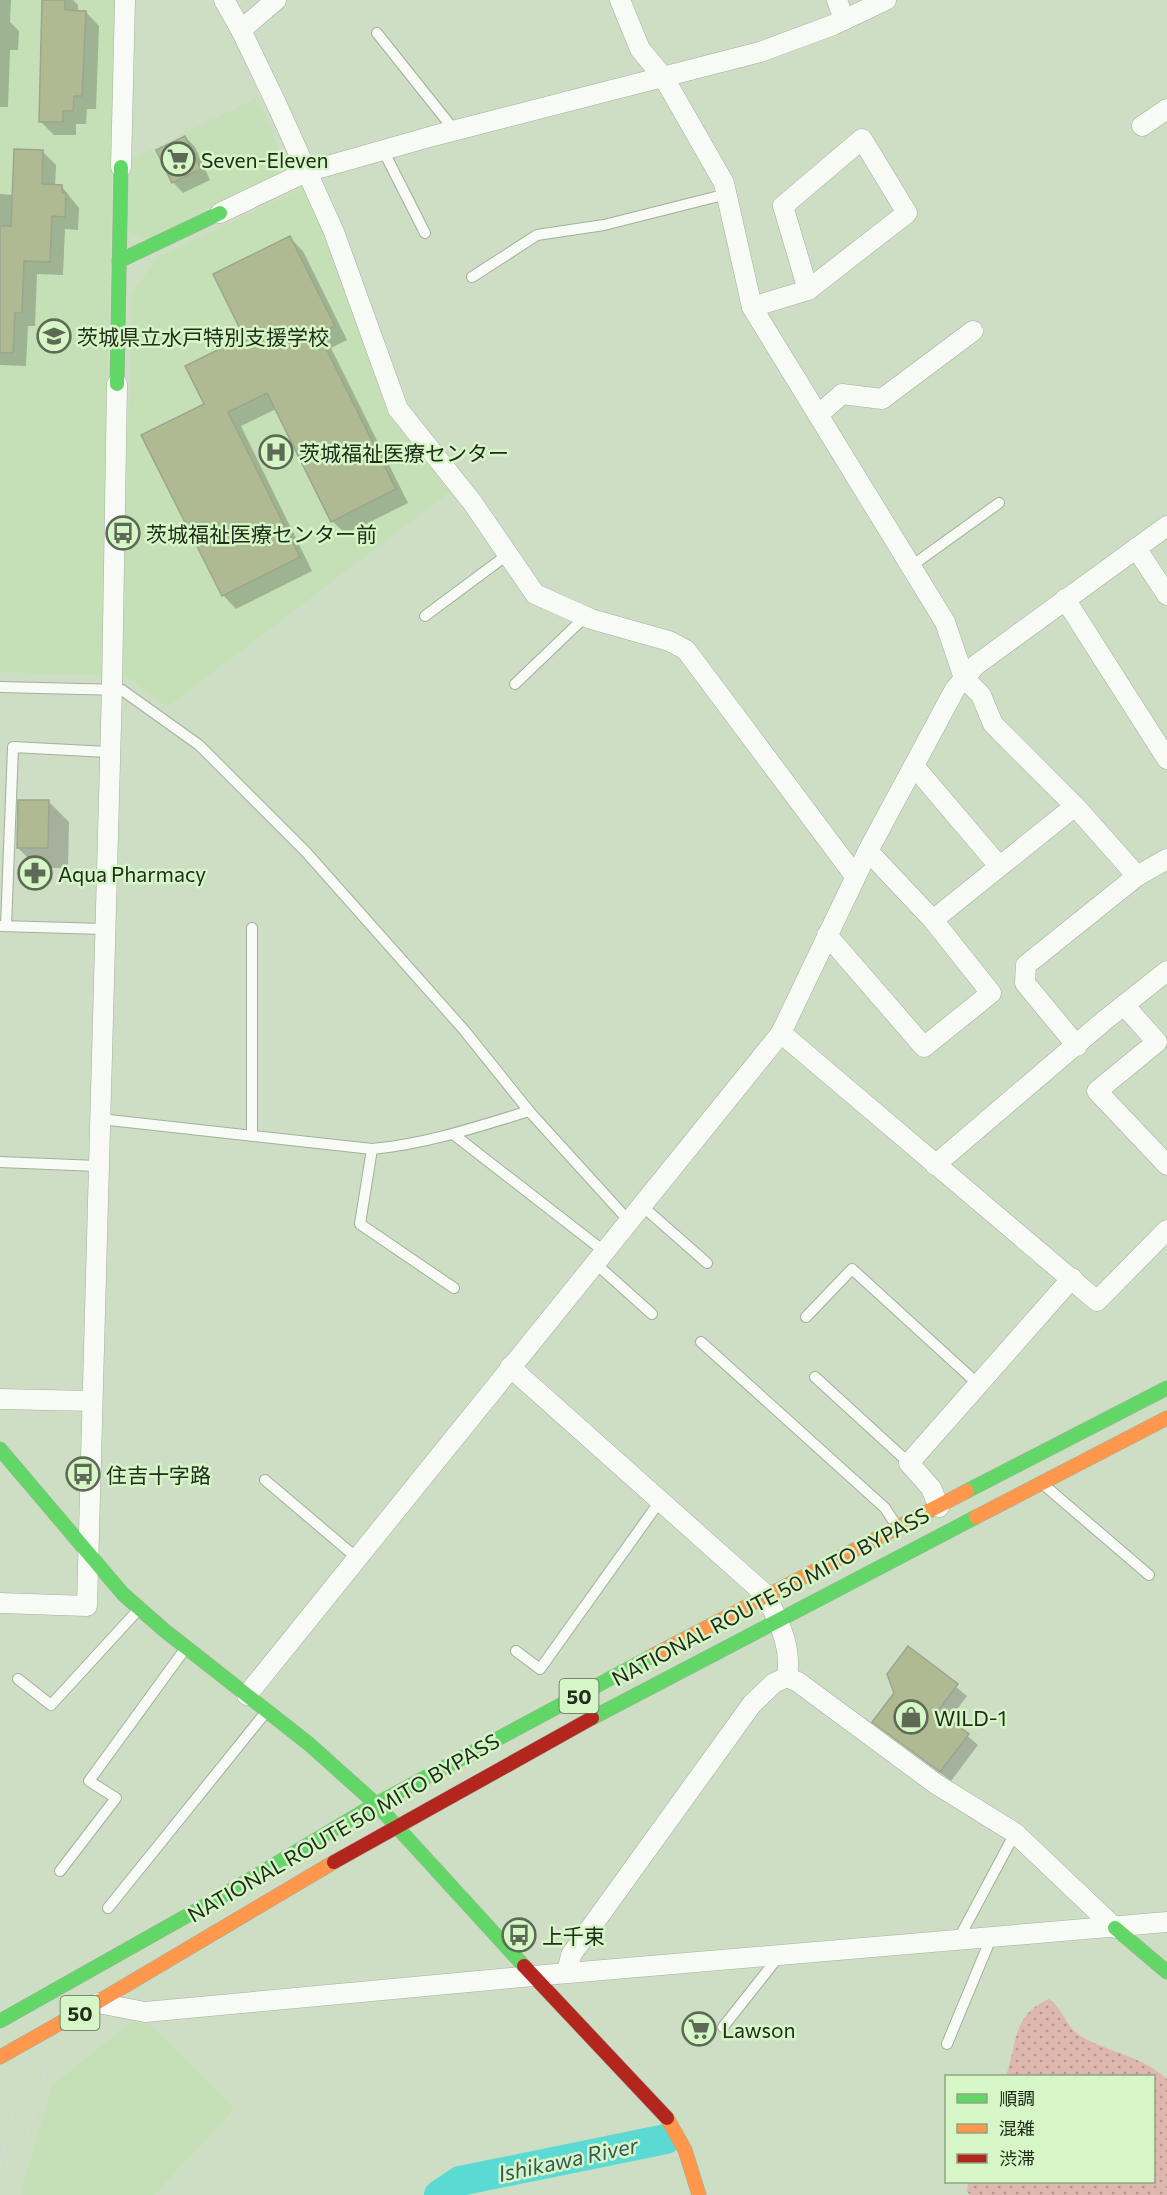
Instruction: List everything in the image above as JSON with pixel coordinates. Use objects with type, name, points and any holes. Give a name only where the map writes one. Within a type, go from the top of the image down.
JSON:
[{"type":"main road","points":[[117,384],[121,167]]},
{"type":"main road","points":[[119,261],[220,213]]},
{"type":"main road","name":"NATIONAL ROUTE 50 MITO BYPASS","points":[[0,2021],[222,1896],[376,1804],[766,1595],[1167,1388]]},
{"type":"main road","name":"NATIONAL ROUTE 50 MITO BYPASS","points":[[98,2003],[396,1826],[778,1620],[1167,1418]]},
{"type":"main road","points":[[0,1449],[89,1557],[140,1609],[309,1744],[376,1804],[533,1976],[665,2114],[685,2150],[699,2195]]},
{"type":"main road","points":[[1115,1928],[1167,1972]]},
{"type":"main road","name":"50","points":[[0,2057],[98,2003]]},
{"type":"street","points":[[121,167],[125,0]]},
{"type":"street","points":[[224,0],[241,30],[334,232],[398,409],[472,502],[535,594],[586,616],[669,641],[686,650],[855,876]]},
{"type":"street","points":[[241,30],[276,0]]},
{"type":"street","points":[[620,0],[640,49],[664,78],[724,183],[752,307],[945,622],[964,678],[981,695],[993,724],[1075,806],[1137,876]]},
{"type":"street","points":[[837,0],[844,20]]},
{"type":"street","points":[[220,213],[306,172],[760,52],[844,20],[886,0]]},
{"type":"street","points":[[1142,126],[1167,109]]},
{"type":"street","points":[[752,307],[808,290],[907,213],[862,139],[783,206],[808,290]]},
{"type":"street","points":[[819,416],[842,394],[882,399],[973,331]]},
{"type":"street","points":[[0,1603],[87,1606],[108,752],[112,688],[117,384]]},
{"type":"street","points":[[247,1695],[600,1258],[628,1220],[781,1034],[855,876],[955,689],[976,665],[1167,526]]},
{"type":"street","points":[[1136,548],[1167,595]]},
{"type":"street","points":[[1065,599],[1167,759]]},
{"type":"street","points":[[914,766],[999,866]]},
{"type":"street","points":[[933,920],[1075,806]]},
{"type":"street","points":[[827,935],[924,1047],[991,993],[933,920],[868,851]]},
{"type":"street","points":[[1077,1046],[1025,983],[1026,965],[1137,876],[1167,859]]},
{"type":"street","points":[[935,1165],[1167,971]]},
{"type":"street","points":[[1124,1005],[1157,1042],[1097,1091],[1167,1165]]},
{"type":"street","points":[[781,1034],[1097,1301],[1167,1230]]},
{"type":"street","points":[[939,1507],[931,1488],[909,1463],[1072,1278]]},
{"type":"street","points":[[510,1367],[766,1595],[778,1620],[790,1657],[787,1677]]},
{"type":"street","points":[[0,1399],[92,1401]]},
{"type":"street","points":[[567,1973],[571,1955],[752,1704],[774,1683],[787,1677],[798,1682],[936,1784],[1015,1833],[1115,1928]]},
{"type":"street","points":[[98,2003],[145,2012],[780,1954],[1167,1922]]},
{"type":"lane","points":[[378,33],[455,131]]},
{"type":"lane","points":[[383,150],[425,233]]},
{"type":"lane","points":[[472,277],[537,235],[604,225],[727,194]]},
{"type":"lane","points":[[910,567],[999,503]]},
{"type":"lane","points":[[425,616],[507,555]]},
{"type":"lane","points":[[515,684],[586,616]]},
{"type":"lane","points":[[0,687],[122,690],[199,745],[306,852],[464,1030],[529,1112],[628,1220]]},
{"type":"lane","points":[[104,929],[3,926],[13,747],[108,752]]},
{"type":"lane","points":[[252,928],[252,1136]]},
{"type":"lane","points":[[100,1119],[372,1149],[398,1147],[529,1112]]},
{"type":"lane","points":[[453,1134],[600,1258],[652,1314]]},
{"type":"lane","points":[[372,1149],[360,1224],[454,1288]]},
{"type":"lane","points":[[0,1162],[97,1166]]},
{"type":"lane","points":[[641,1205],[707,1263]]},
{"type":"lane","points":[[806,1317],[852,1269],[978,1384]]},
{"type":"lane","points":[[701,1342],[885,1508],[898,1528]]},
{"type":"lane","points":[[815,1377],[909,1463]]},
{"type":"lane","points":[[265,1480],[357,1558]]},
{"type":"lane","points":[[1042,1483],[1149,1575]]},
{"type":"lane","points":[[516,1651],[540,1669],[660,1501]]},
{"type":"lane","points":[[18,1679],[51,1705],[140,1609]]},
{"type":"lane","points":[[60,1871],[116,1798],[88,1781],[187,1647]]},
{"type":"lane","points":[[108,1908],[267,1711]]},
{"type":"lane","points":[[958,1940],[1015,1833]]},
{"type":"lane","points":[[947,2044],[991,1938]]},
{"type":"lane","points":[[723,2027],[780,1954]]},
{"type":"path","points":[[0,2166],[18,2157],[24,2146],[48,2064]]},
{"type":"path","points":[[0,2166],[14,2105]]},
{"type":"shaded area","name":"茨城県立水戸特別支援学校","points":[[0,0],[116,0],[101,675],[0,672]]},
{"type":"shaded area","points":[[256,98],[270,126],[286,169],[146,240],[125,229],[130,160]]},
{"type":"shaded area","name":"茨城福祉医療センター","points":[[307,186],[394,415],[454,489],[167,707],[121,673],[132,293],[158,257]]},
{"type":"shaded area","points":[[1049,1999],[1079,2035],[1135,2059],[1167,2079],[1167,2195],[970,2195],[967,2191],[968,2183],[1155,2183],[1155,2075],[1006,2075],[1022,2022],[1037,2006]]},
{"type":"shaded area","points":[[140,2019],[147,2021],[234,2109],[154,2195],[23,2195],[23,2184],[53,2085],[132,2021]]},
{"type":"building","points":[[42,0],[65,0],[65,10],[86,11],[82,96],[74,96],[73,111],[63,111],[63,122],[39,122]]},
{"type":"building","name":"Seven-Eleven","points":[[185,136],[201,169],[172,183],[156,150]]},
{"type":"building","points":[[14,149],[43,150],[42,184],[62,185],[62,193],[66,193],[65,217],[52,216],[50,262],[24,261],[22,313],[15,313],[13,353],[0,353],[0,226],[11,226]]},
{"type":"building","points":[[290,236],[335,326],[319,334],[396,489],[331,522],[267,393],[228,412],[300,557],[222,596],[141,435],[204,404],[185,366],[244,337],[213,274]]},
{"type":"building","points":[[18,800],[49,800],[48,848],[17,848]]},
{"type":"building","name":"WILD-1","points":[[908,1646],[958,1684],[938,1711],[969,1734],[940,1772],[872,1722],[894,1693],[887,1674]]},
{"type":"waterway","name":"Ishikawa River","points":[[439,2195],[460,2181],[666,2139]]},
{"type":"traffic: fast","points":[[117,384],[121,167]]},
{"type":"traffic: fast","points":[[119,261],[220,213]]},
{"type":"traffic: fast","points":[[967,1491],[1167,1388]]},
{"type":"traffic: fast","points":[[0,1449],[123,1594],[164,1630],[309,1744],[376,1804],[524,1966]]},
{"type":"traffic: fast","points":[[592,1718],[976,1517]]},
{"type":"traffic: fast","points":[[0,2021],[222,1896],[376,1804],[654,1655]]},
{"type":"traffic: fast","points":[[1115,1928],[1167,1972]]},
{"type":"traffic: slow","points":[[976,1517],[1167,1418]]},
{"type":"traffic: slow","points":[[654,1655],[967,1491]]},
{"type":"traffic: slow","points":[[0,2057],[334,1862]]},
{"type":"traffic: slow","points":[[667,2118],[685,2150],[699,2195]]},
{"type":"traffic: jam","points":[[334,1862],[592,1718]]},
{"type":"traffic: jam","points":[[524,1966],[667,2118]]},
{"type":"place","name":"Seven-Eleven","points":[[178,159]]},
{"type":"place","name":"茨城県立水戸特別支援学校","points":[[54,336]]},
{"type":"place","name":"茨城福祉医療センター","points":[[276,452]]},
{"type":"place","name":"茨城福祉医療センター前","points":[[123,533]]},
{"type":"place","name":"Aqua Pharmacy","points":[[35,873]]},
{"type":"place","name":"住吉十字路","points":[[83,1474]]},
{"type":"place","name":"WILD-1","points":[[911,1717]]},
{"type":"place","name":"上千束","points":[[519,1935]]},
{"type":"place","name":"Lawson","points":[[699,2029]]}]
